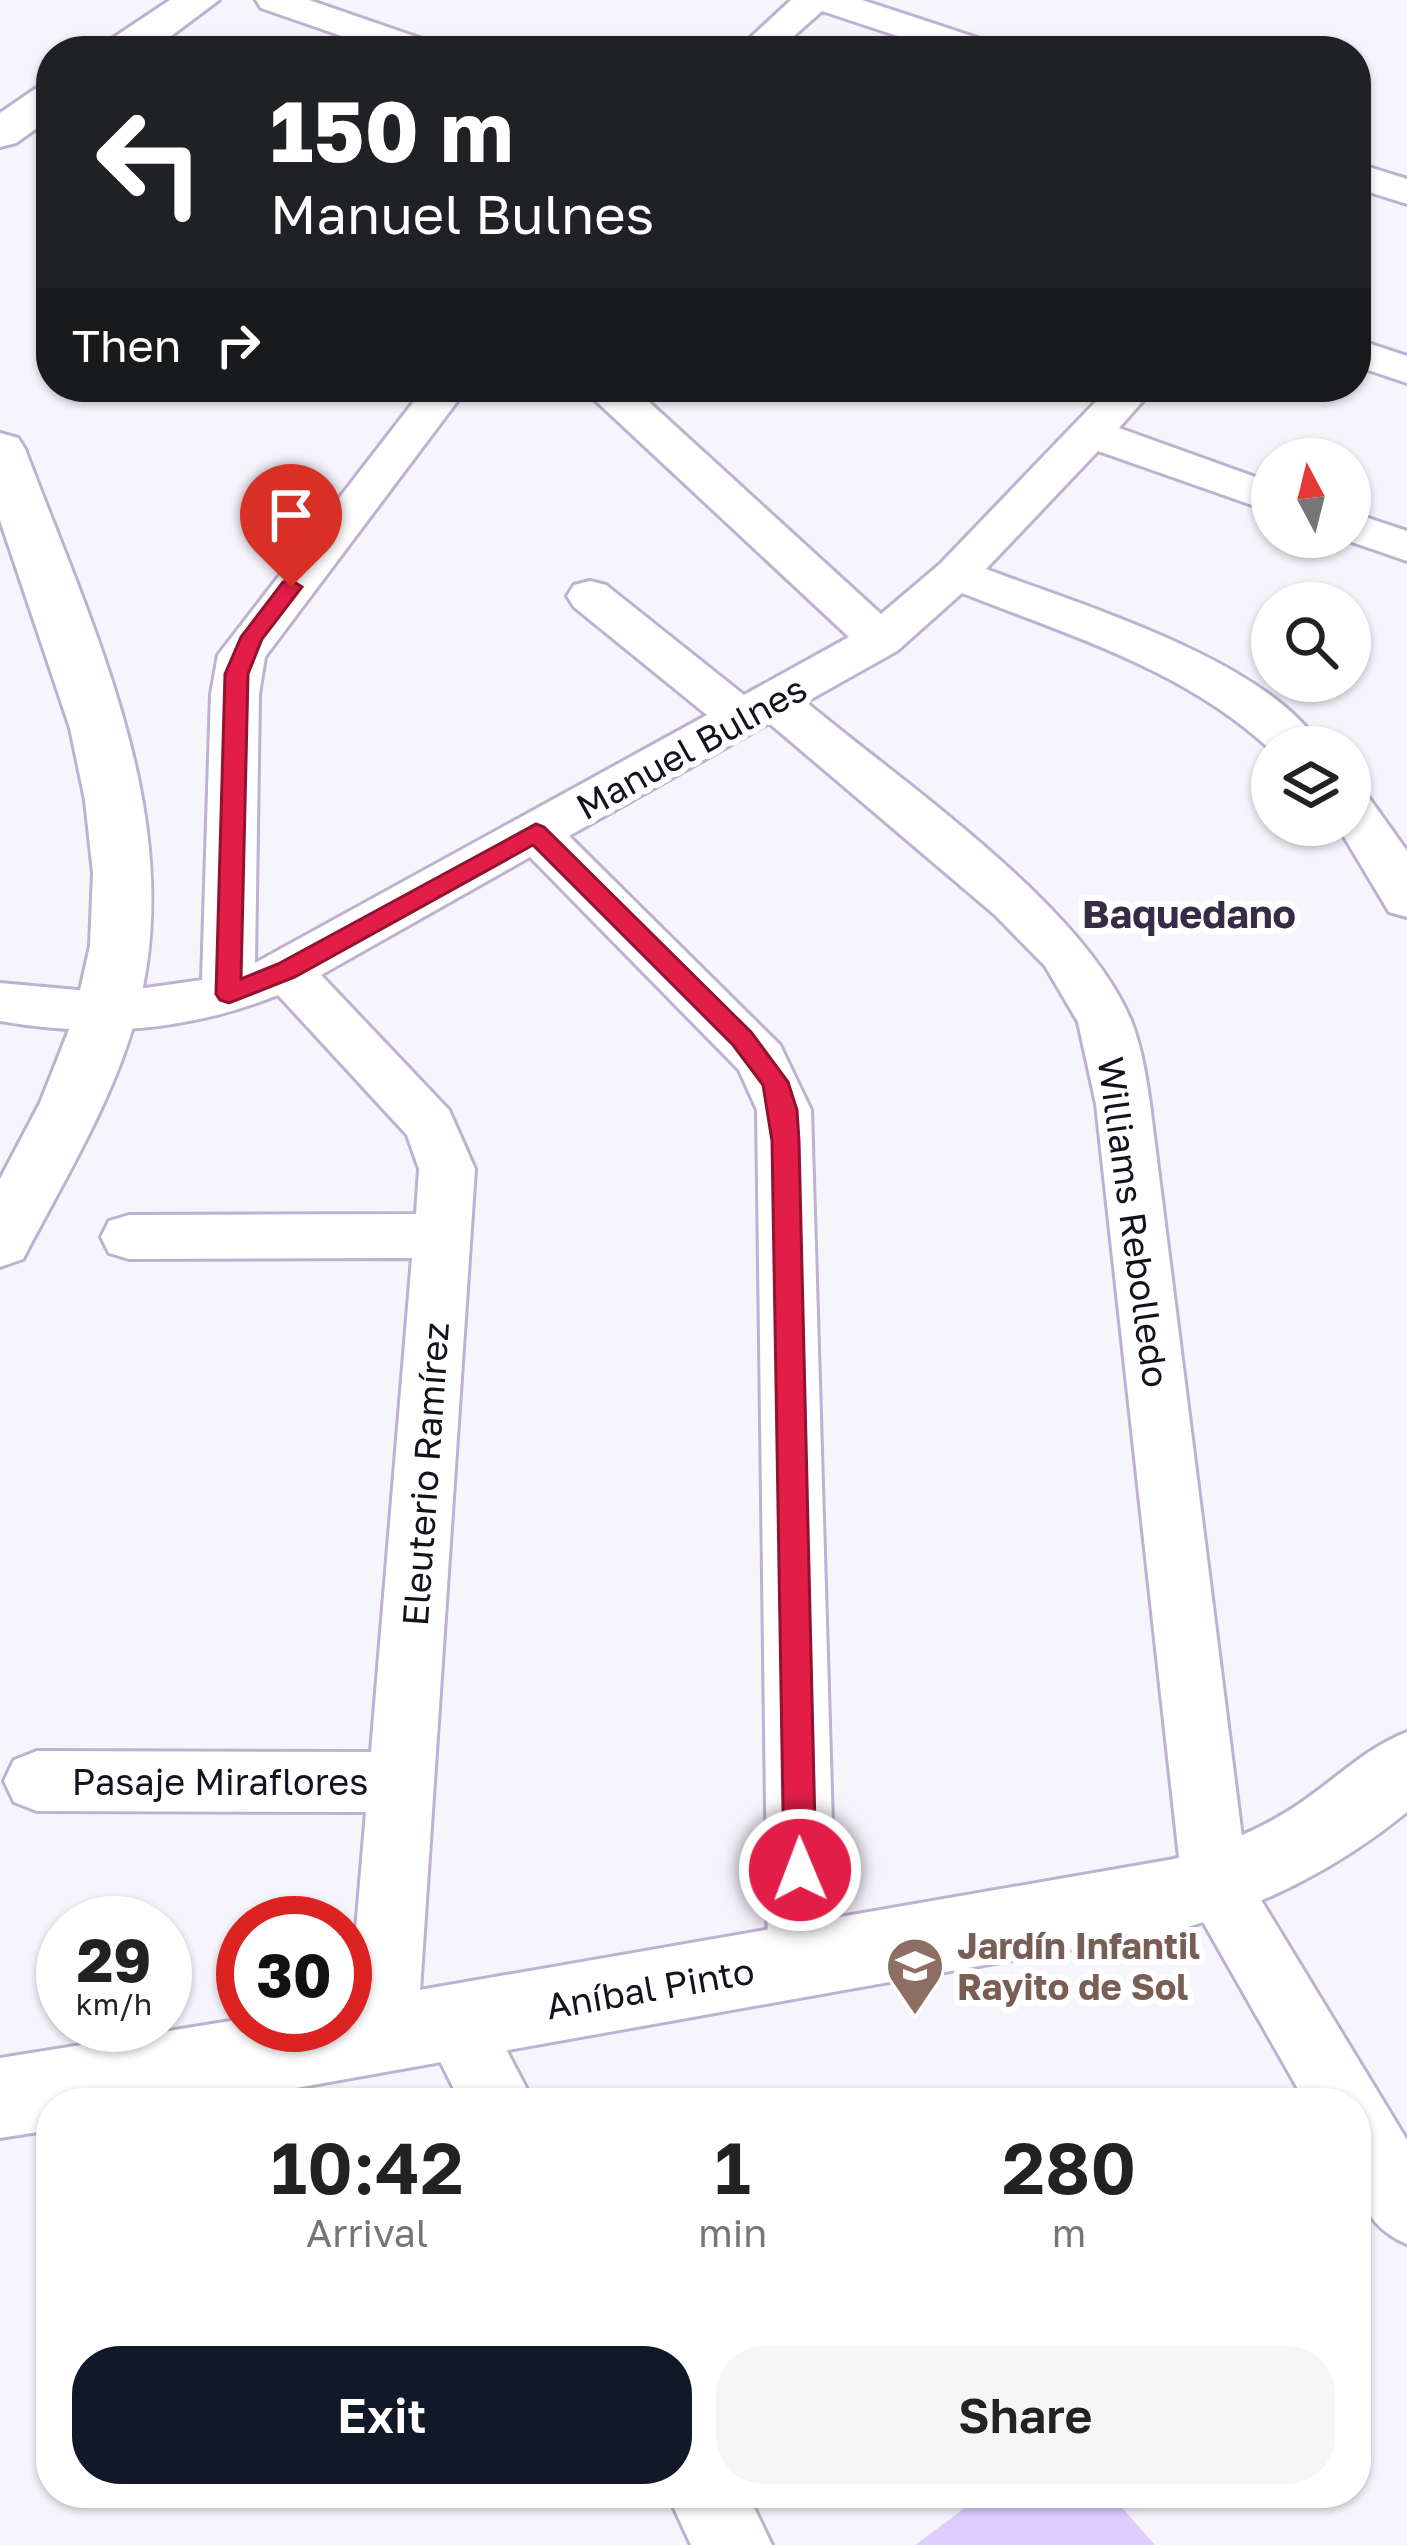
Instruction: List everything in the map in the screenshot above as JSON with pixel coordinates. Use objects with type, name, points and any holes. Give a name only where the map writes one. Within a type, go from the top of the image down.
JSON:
[{"type":"street","points":[[144,36],[198,0]]},
{"type":"street","points":[[274,0],[378,36]]},
{"type":"street","points":[[772,36],[813,0]]},
{"type":"street","points":[[826,0],[935,36]]},
{"type":"street","points":[[0,134],[36,109]]},
{"type":"street","points":[[1371,180],[1407,192]]},
{"type":"street","points":[[1371,357],[1407,370]]},
{"type":"street","points":[[229,994],[235,694],[242,655],[436,402]]},
{"type":"street","points":[[625,402],[880,640]]},
{"type":"street","name":"Manuel Bulnes","points":[[0,1002],[106,1014],[176,1008],[229,994],[286,971],[880,640],[956,574],[1120,402]]},
{"type":"street","points":[[1090,434],[1251,491]]},
{"type":"street","points":[[0,449],[77,668],[108,782],[119,839],[122,922],[106,1014],[90,1061],[0,1241]]},
{"type":"street","points":[[1371,534],[1407,548]]},
{"type":"street","points":[[956,574],[1211,680],[1249,703],[1274,726]]},
{"type":"street","name":"Williams Rebolledo","points":[[590,596],[758,710],[1040,926],[1084,981],[1104,1020],[1117,1061],[1123,1104],[1215,1885]]},
{"type":"street","points":[[536,833],[760,1059],[784,1110],[802,1961]]},
{"type":"street","points":[[1371,836],[1407,899]]},
{"type":"street","name":"Eleuterio Ramírez","points":[[286,971],[430,1125],[448,1169],[402,1781],[419,2029]]},
{"type":"street","points":[[129,1237],[444,1236]]},
{"type":"street","name":"Aníbal Pinto","points":[[61,2088],[419,2029],[1215,1885],[1291,1854],[1325,1834],[1407,1766]]},
{"type":"street","name":"Pasaje Miraflores","points":[[37,1781],[402,1781]]},
{"type":"street","points":[[1215,1885],[1336,2088]]},
{"type":"street","points":[[419,2029],[483,2088]]},
{"type":"street","name":"Aníbal Pinto","points":[[0,2098],[36,2092]]},
{"type":"street","points":[[1371,2147],[1407,2208]]},
{"type":"street","points":[[713,2508],[733,2545]]},
{"type":"shaded area","points":[[965,2508],[1122,2508],[1155,2545],[915,2545]]},
{"type":"place","name":"Jardín Infantil Rayito de Sol","points":[[915,2017]]},
{"type":"district","name":"Baquedano","points":[[1189,913]]},
{"type":"route","points":[[291,587],[252,637],[236,674],[229,994],[286,971],[536,833],[742,1039],[775,1082],[784,1110],[785,1141],[800,1870]]}]
